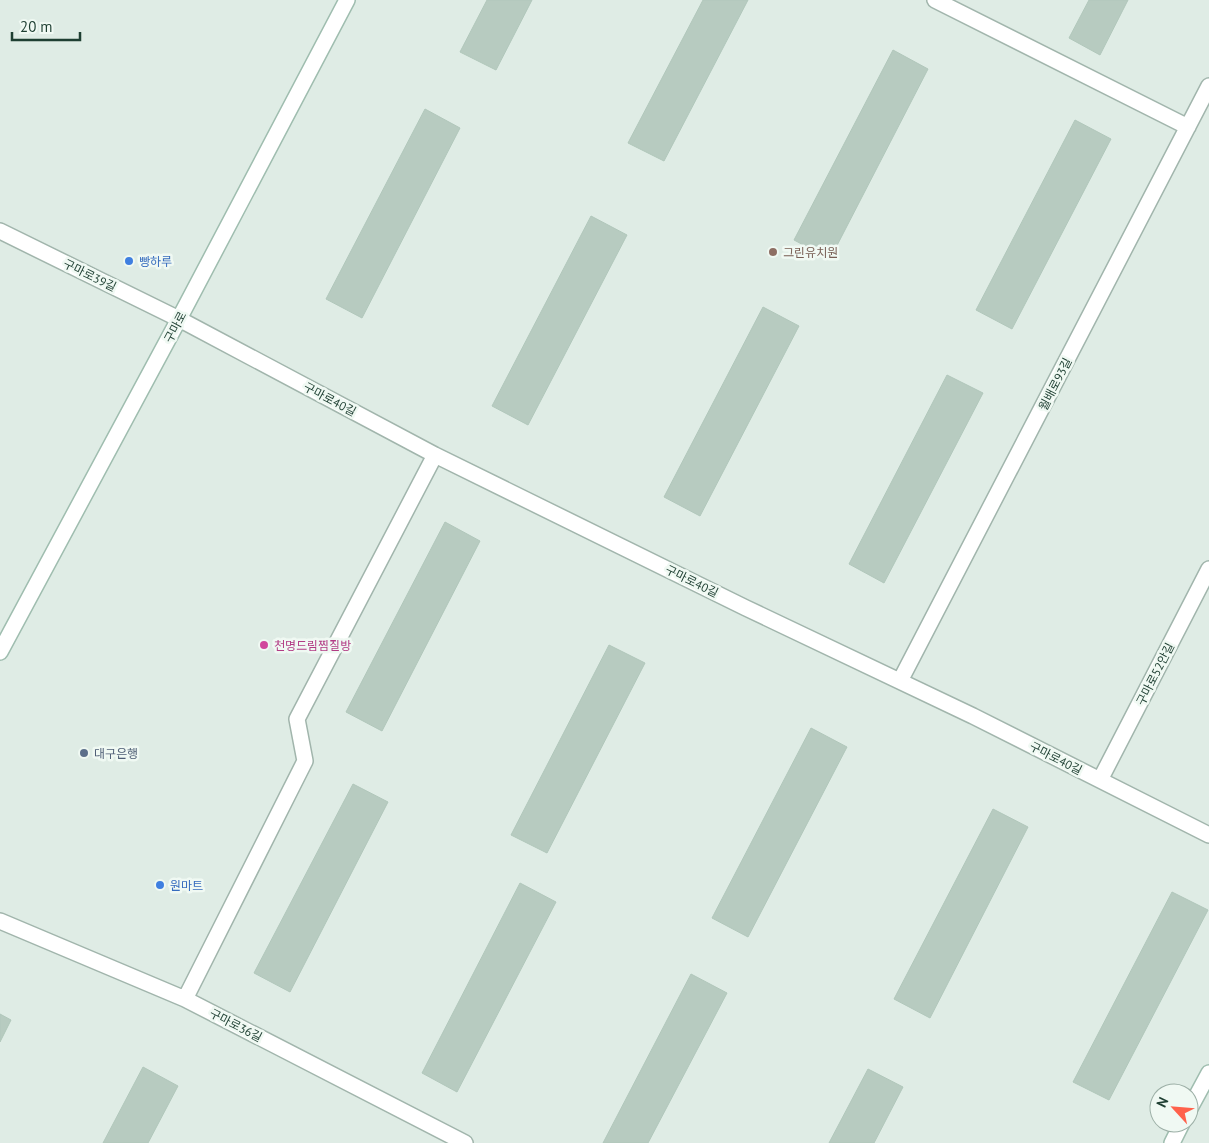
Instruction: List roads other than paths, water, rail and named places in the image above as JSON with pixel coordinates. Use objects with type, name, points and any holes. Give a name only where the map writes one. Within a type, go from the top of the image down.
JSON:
[{"type":"street","name":"구마로","points":[[0,652],[179,319],[346,0]]},
{"type":"street","points":[[934,0],[1188,127]]},
{"type":"street","name":"월배로93길","points":[[900,681],[1209,86]]},
{"type":"street","name":"구마로39길","points":[[0,231],[179,319]]},
{"type":"street","name":"구마로40길","points":[[179,319],[435,455],[746,608],[900,681],[1209,835]]},
{"type":"street","points":[[185,1000],[305,761],[296,719],[435,455]]},
{"type":"street","name":"구마로52안길","points":[[1100,780],[1209,569]]},
{"type":"street","name":"구마로36길","points":[[0,921],[185,1000],[465,1143]]},
{"type":"street","points":[[1199,1092],[1209,1073]]},
{"type":"place","name":"그린유치원","points":[[773,252]]},
{"type":"place","name":"빵하루","points":[[129,261]]},
{"type":"place","name":"천명드림찜질방","points":[[264,645]]},
{"type":"place","name":"대구은행","points":[[84,753]]},
{"type":"place","name":"원마트","points":[[160,885]]}]
